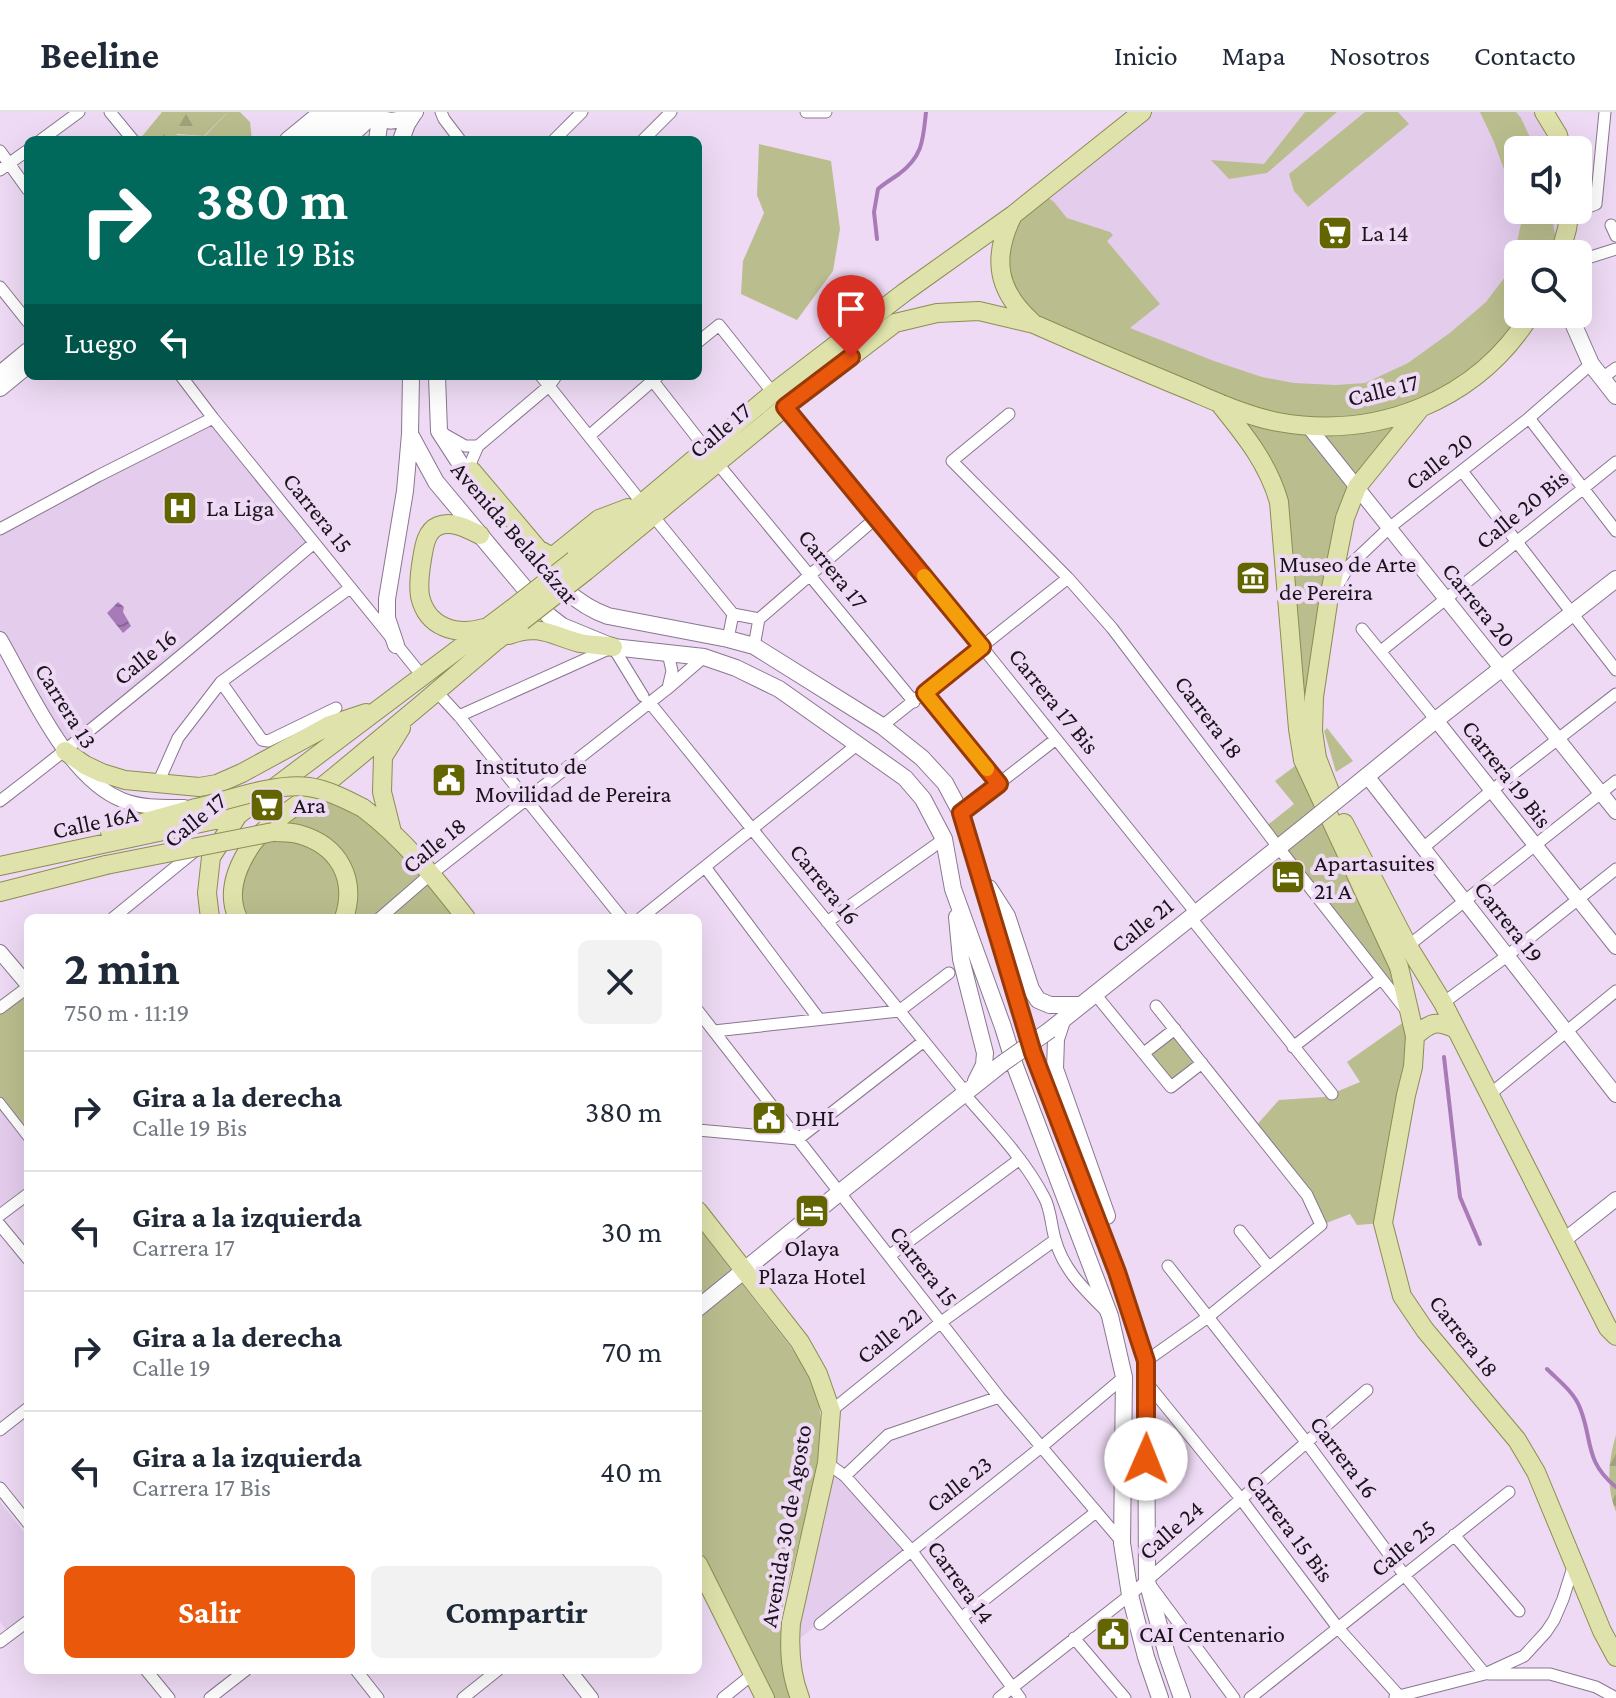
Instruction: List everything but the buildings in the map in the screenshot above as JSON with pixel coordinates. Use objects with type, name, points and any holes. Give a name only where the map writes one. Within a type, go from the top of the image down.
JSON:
[{"type":"main road","points":[[293,136],[322,112]]},
{"type":"main road","points":[[310,136],[341,112]]},
{"type":"main road","points":[[331,136],[371,115],[388,121],[402,119],[415,112]]},
{"type":"main road","points":[[402,136],[415,112]]},
{"type":"main road","points":[[1544,112],[1558,136]]},
{"type":"main road","name":"Calle 17","points":[[238,815],[423,677],[518,615],[648,510],[905,292],[1013,215],[1138,113]]},
{"type":"main road","points":[[350,136],[371,115]]},
{"type":"main road","points":[[371,115],[376,136]]},
{"type":"main road","points":[[1013,215],[1004,234],[1000,254],[1001,274],[1019,310],[1034,324]]},
{"type":"main road","name":"Calle 17","points":[[779,400],[895,323],[937,313],[979,311],[1034,324],[1219,403],[1274,421],[1308,426],[1366,423],[1419,410],[1444,398],[1479,374],[1520,328]]},
{"type":"main road","points":[[1576,328],[1596,371],[1616,396]]},
{"type":"main road","points":[[0,374],[24,354]]},
{"type":"main road","points":[[0,388],[24,368]]},
{"type":"main road","name":"Avenida Belalcázar","points":[[411,380],[410,434],[436,482],[549,616],[562,626],[613,647],[704,657],[736,668],[779,689],[905,778],[923,799],[944,839],[953,889],[1015,1066],[1110,1316],[1124,1377],[1122,1543],[1130,1595],[1160,1698]]},
{"type":"main road","points":[[437,380],[439,431]]},
{"type":"main road","name":"Carrera 18","points":[[1219,403],[1254,445],[1273,482],[1279,502],[1303,760],[1399,967],[1412,1017],[1415,1036],[1413,1067],[1383,1223],[1402,1296],[1425,1330],[1517,1440],[1536,1472],[1602,1631],[1616,1657]]},
{"type":"main road","points":[[1419,410],[1357,487],[1345,518],[1314,697],[1313,731],[1317,758],[1336,808],[1408,946],[1443,1003],[1608,1328],[1616,1336]]},
{"type":"main road","name":"Avenida Belalcázar","points":[[439,431],[479,492],[578,602],[608,616],[754,646],[882,726],[922,758],[945,783],[961,813],[1033,1053],[1117,1272],[1146,1361],[1147,1581],[1182,1698]]},
{"type":"main road","points":[[396,645],[387,618],[387,599],[405,491],[410,434]]},
{"type":"main road","points":[[472,471],[538,549],[552,557],[599,519],[648,510]]},
{"type":"main road","points":[[480,535],[463,527],[441,524],[435,527],[424,546],[420,594],[423,605],[436,623],[448,630],[461,632],[540,630],[582,643],[613,647]]},
{"type":"main road","name":"Calle 21","points":[[702,1305],[1616,579]]},
{"type":"main road","name":"Calle 17","points":[[267,833],[437,692],[493,633]]},
{"type":"main road","points":[[392,832],[382,792],[383,757],[399,730],[437,692]]},
{"type":"main road","points":[[65,751],[85,765],[125,780],[199,787],[217,784],[330,725],[380,708]]},
{"type":"main road","points":[[4,866],[196,808],[285,786],[309,787],[341,796],[363,808],[392,832],[432,874],[463,914]]},
{"type":"main road","points":[[210,914],[207,893],[211,857],[238,815]]},
{"type":"main road","name":"Calle 16A","points":[[4,866],[238,815]]},
{"type":"main road","points":[[236,914],[232,894],[235,876],[251,846],[267,833],[297,834],[332,851],[342,865],[349,884],[345,914]]},
{"type":"main road","name":"Calle 16A","points":[[0,892],[106,865],[267,833]]},
{"type":"main road","points":[[979,873],[1007,916],[1031,989],[1038,1000],[1050,1005],[1081,1005]]},
{"type":"main road","points":[[953,889],[961,959],[985,1053],[984,1065],[967,1095]]},
{"type":"main road","points":[[1415,1036],[1434,1023],[1456,1029]]},
{"type":"main road","points":[[1056,1025],[1055,1069],[1111,1227],[1117,1272]]},
{"type":"main road","name":"Avenida 30 de Agosto","points":[[702,1216],[800,1342],[818,1374],[831,1411],[827,1463],[791,1623],[790,1658],[800,1698]]},
{"type":"main road","name":"Avenida 30 de Agosto","points":[[702,1572],[765,1698]]},
{"type":"street","points":[[46,136],[79,112]]},
{"type":"street","points":[[110,112],[130,136]]},
{"type":"street","points":[[441,112],[457,136]]},
{"type":"street","points":[[558,136],[582,112]]},
{"type":"street","points":[[647,136],[671,112]]},
{"type":"street","points":[[806,112],[826,112]]},
{"type":"street","points":[[1592,205],[1596,204],[1605,112]]},
{"type":"street","points":[[0,151],[5,167],[24,186]]},
{"type":"street","points":[[5,167],[24,153]]},
{"type":"street","points":[[1592,257],[1616,249]]},
{"type":"street","points":[[0,287],[24,317]]},
{"type":"street","name":"Carrera 17 Bis","points":[[702,339],[719,325],[1056,739],[1332,1094]]},
{"type":"street","name":"Calle 20","points":[[1328,603],[1349,566],[1389,528],[1529,418],[1596,371],[1616,368]]},
{"type":"street","name":"Carrera 15","points":[[184,380],[423,677]]},
{"type":"street","points":[[479,492],[471,462],[478,446],[548,380]]},
{"type":"street","points":[[550,380],[589,436],[733,614],[759,619]]},
{"type":"street","points":[[589,436],[651,380]]},
{"type":"street","name":"Carrera 17","points":[[655,380],[712,456],[914,702]]},
{"type":"street","name":"Carrera 18","points":[[1009,414],[952,461],[1068,578],[1112,628],[1412,1017]]},
{"type":"street","points":[[0,529],[213,418]]},
{"type":"street","points":[[1529,418],[1616,531]]},
{"type":"street","name":"Carrera 20","points":[[1308,426],[1616,812]]},
{"type":"street","points":[[439,431],[465,446],[478,446]]},
{"type":"street","name":"Calle 20 Bis","points":[[1381,651],[1616,462]]},
{"type":"street","points":[[1462,471],[1616,670]]},
{"type":"street","points":[[754,646],[759,619],[876,518]]},
{"type":"street","name":"Calle 16","points":[[0,801],[180,657],[314,543]]},
{"type":"street","points":[[882,726],[1068,578]]},
{"type":"street","points":[[158,783],[178,738],[221,682],[350,588]]},
{"type":"street","points":[[728,639],[733,614]]},
{"type":"street","name":"Carrera 19 Bis","points":[[1362,629],[1616,947]]},
{"type":"street","name":"Carrera 13","points":[[0,639],[65,751],[102,789],[143,806],[196,808]]},
{"type":"street","points":[[459,716],[613,647]]},
{"type":"street","name":"Carrera 16","points":[[613,647],[647,699],[1020,1159],[1046,1199],[1061,1257],[1073,1277],[1110,1316]]},
{"type":"street","points":[[667,689],[672,671],[668,653]]},
{"type":"street","name":"Calle 18","points":[[385,914],[647,699],[667,689],[704,657]]},
{"type":"street","points":[[221,682],[262,740],[268,741],[336,708]]},
{"type":"street","points":[[437,692],[619,914]]},
{"type":"street","points":[[925,693],[999,784]]},
{"type":"street","points":[[1423,848],[1557,738],[1616,694]]},
{"type":"street","points":[[961,813],[1056,739]]},
{"type":"street","points":[[646,914],[858,744]]},
{"type":"street","name":"Carrera 19","points":[[1367,776],[1616,1095]]},
{"type":"street","points":[[1408,946],[1616,781]]},
{"type":"street","name":"Calle 17","points":[[118,914],[238,815]]},
{"type":"street","points":[[827,922],[944,839]]},
{"type":"street","points":[[705,867],[819,1019]]},
{"type":"street","points":[[1443,1003],[1616,869]]},
{"type":"street","points":[[0,952],[24,981]]},
{"type":"street","points":[[714,1031],[899,1011],[949,973]]},
{"type":"street","points":[[1293,1047],[1381,979]]},
{"type":"street","points":[[0,1008],[24,989]]},
{"type":"street","points":[[1489,1095],[1616,991]]},
{"type":"street","points":[[1095,994],[1171,1087],[1202,1063]]},
{"type":"street","points":[[1146,1361],[1208,1317],[1321,1225],[1307,1195],[1156,1006]]},
{"type":"street","name":"Carrera 15","points":[[702,1016],[940,1323],[1040,1448],[1122,1543]]},
{"type":"street","points":[[1144,1053],[1175,1029]]},
{"type":"street","points":[[702,1130],[798,1139],[924,1041]]},
{"type":"street","points":[[0,1102],[24,1133]]},
{"type":"street","points":[[889,1256],[1020,1159]]},
{"type":"street","points":[[0,1215],[24,1197]]},
{"type":"street","points":[[1563,1241],[1616,1199]]},
{"type":"street","points":[[0,1225],[24,1254]]},
{"type":"street","points":[[1240,1231],[1268,1266]]},
{"type":"street","name":"Calle 22","points":[[831,1411],[940,1323],[1055,1240]]},
{"type":"street","name":"Carrera 16","points":[[1168,1266],[1307,1443],[1405,1576],[1485,1674]]},
{"type":"street","name":"Calle 23","points":[[820,1624],[1124,1377]]},
{"type":"street","name":"Carrera 15 Bis","points":[[1147,1383],[1241,1499],[1338,1628],[1396,1697]]},
{"type":"street","name":"Calle 24","points":[[999,1698],[1016,1693],[1074,1638],[1147,1581],[1367,1390]]},
{"type":"street","points":[[845,1476],[888,1435],[999,1397]]},
{"type":"street","points":[[0,1430],[24,1411]]},
{"type":"street","name":"Carrera 14","points":[[827,1463],[845,1476],[911,1550],[1016,1693]]},
{"type":"street","points":[[0,1488],[24,1518]]},
{"type":"street","name":"Calle 25","points":[[1250,1698],[1509,1492]]},
{"type":"street","points":[[961,1618],[1096,1512]]},
{"type":"street","points":[[1454,1535],[1519,1611]]},
{"type":"street","points":[[1396,1697],[1485,1674],[1524,1656],[1546,1632],[1563,1599],[1574,1564]]},
{"type":"street","points":[[1147,1581],[1234,1698]]},
{"type":"street","points":[[0,1642],[24,1624]]},
{"type":"street","points":[[1074,1638],[1125,1698]]},
{"type":"street","points":[[149,1674],[169,1698]]},
{"type":"street","points":[[210,1698],[241,1674]]},
{"type":"street","points":[[359,1674],[378,1698]]},
{"type":"street","points":[[463,1698],[493,1674]]},
{"type":"street","points":[[572,1674],[591,1698]]},
{"type":"street","points":[[723,1698],[753,1674]]},
{"type":"street","points":[[1485,1674],[1550,1674],[1596,1687],[1616,1698]]},
{"type":"shaded area","points":[[1142,112],[1544,112],[1555,136],[1504,136],[1504,224],[1567,224],[1563,240],[1504,240],[1504,328],[1419,410],[1123,363],[1040,192]]},
{"type":"shaded area","points":[[213,418],[314,543],[65,751],[0,639],[0,529]]},
{"type":"shaded area","points":[[0,1102],[24,1133],[24,1197],[0,1215]]},
{"type":"shaded area","points":[[827,1463],[911,1550],[789,1647]]},
{"type":"shaded area","points":[[0,1502],[24,1532],[24,1619],[8,1632],[0,1622]]},
{"type":"green space","points":[[162,112],[228,112],[204,136],[142,136]]},
{"type":"green space","points":[[228,112],[240,112],[250,122],[252,136],[205,136]]},
{"type":"green space","points":[[1305,112],[1337,112],[1267,173],[1229,179],[1211,160],[1264,164]]},
{"type":"green space","points":[[1365,112],[1398,112],[1409,124],[1308,207],[1294,191],[1289,174]]},
{"type":"green space","points":[[1480,112],[1516,112],[1529,136],[1504,136],[1504,170]]},
{"type":"green space","points":[[759,144],[831,161],[840,229],[833,271],[797,320],[741,294],[743,261],[764,213],[757,195]]},
{"type":"green space","points":[[1040,192],[1054,202],[1067,218],[1110,232],[1113,235],[1107,241],[1160,304],[1130,328],[1214,361],[1262,377],[1294,383],[1365,383],[1408,363],[1486,302],[1504,278],[1504,328],[1520,328],[1501,352],[1419,410],[1357,487],[1314,696],[1303,705],[1279,502],[1219,403],[1034,324],[1008,293],[1004,234]]},
{"type":"green space","points":[[1521,224],[1553,224],[1556,240],[1517,240]]},
{"type":"green space","points":[[1327,728],[1353,761],[1336,772],[1324,731]]},
{"type":"green space","points":[[1303,760],[1412,1017],[1383,1223],[1357,1225],[1350,1214],[1321,1225],[1254,1128],[1279,1100],[1324,1097],[1360,1082],[1347,1062],[1411,1017],[1264,828],[1294,804],[1275,781]]},
{"type":"green space","points":[[318,790],[363,808],[452,914],[394,914],[390,910],[385,914],[226,914],[240,865]]},
{"type":"green space","points":[[24,990],[24,1133],[0,1102],[0,1008]]},
{"type":"green space","points":[[1175,1029],[1202,1063],[1171,1087],[1144,1054]]},
{"type":"green space","points":[[702,1232],[803,1363],[819,1404],[818,1466],[781,1615],[783,1657],[793,1698],[774,1698],[702,1555]]},
{"type":"green space","points":[[1616,1435],[1616,1512],[1609,1474]]},
{"type":"water","points":[[118,602],[124,607],[123,612],[131,626],[123,633],[107,613]]},
{"type":"waterway","points":[[877,239],[874,212],[878,189],[913,161],[922,139],[926,112]]},
{"type":"waterway","points":[[1444,1057],[1460,1197],[1480,1244]]},
{"type":"waterway","points":[[1547,1369],[1577,1402],[1594,1459],[1616,1487]]},
{"type":"slow traffic","points":[[924,576],[982,647],[925,693],[987,769]]},
{"type":"place","name":"La 14","points":[[1335,233]]},
{"type":"place","name":"La Liga","points":[[180,508]]},
{"type":"place","name":"Museo de Arte de Pereira","points":[[1253,578]]},
{"type":"place","name":"Instituto de Movilidad de Pereira","points":[[449,780]]},
{"type":"place","name":"Ara","points":[[267,805]]},
{"type":"place","name":"Apartasuites 21 A","points":[[1288,877]]},
{"type":"place","name":"DHL","points":[[769,1118]]},
{"type":"place","name":"Olaya Plaza Hotel","points":[[812,1211]]},
{"type":"place","name":"CAI Centenario","points":[[1113,1634]]},
{"type":"route","points":[[851,357],[785,407],[982,647],[925,693],[999,784],[961,813],[1033,1053],[1117,1272],[1146,1361],[1146,1459]]}]
